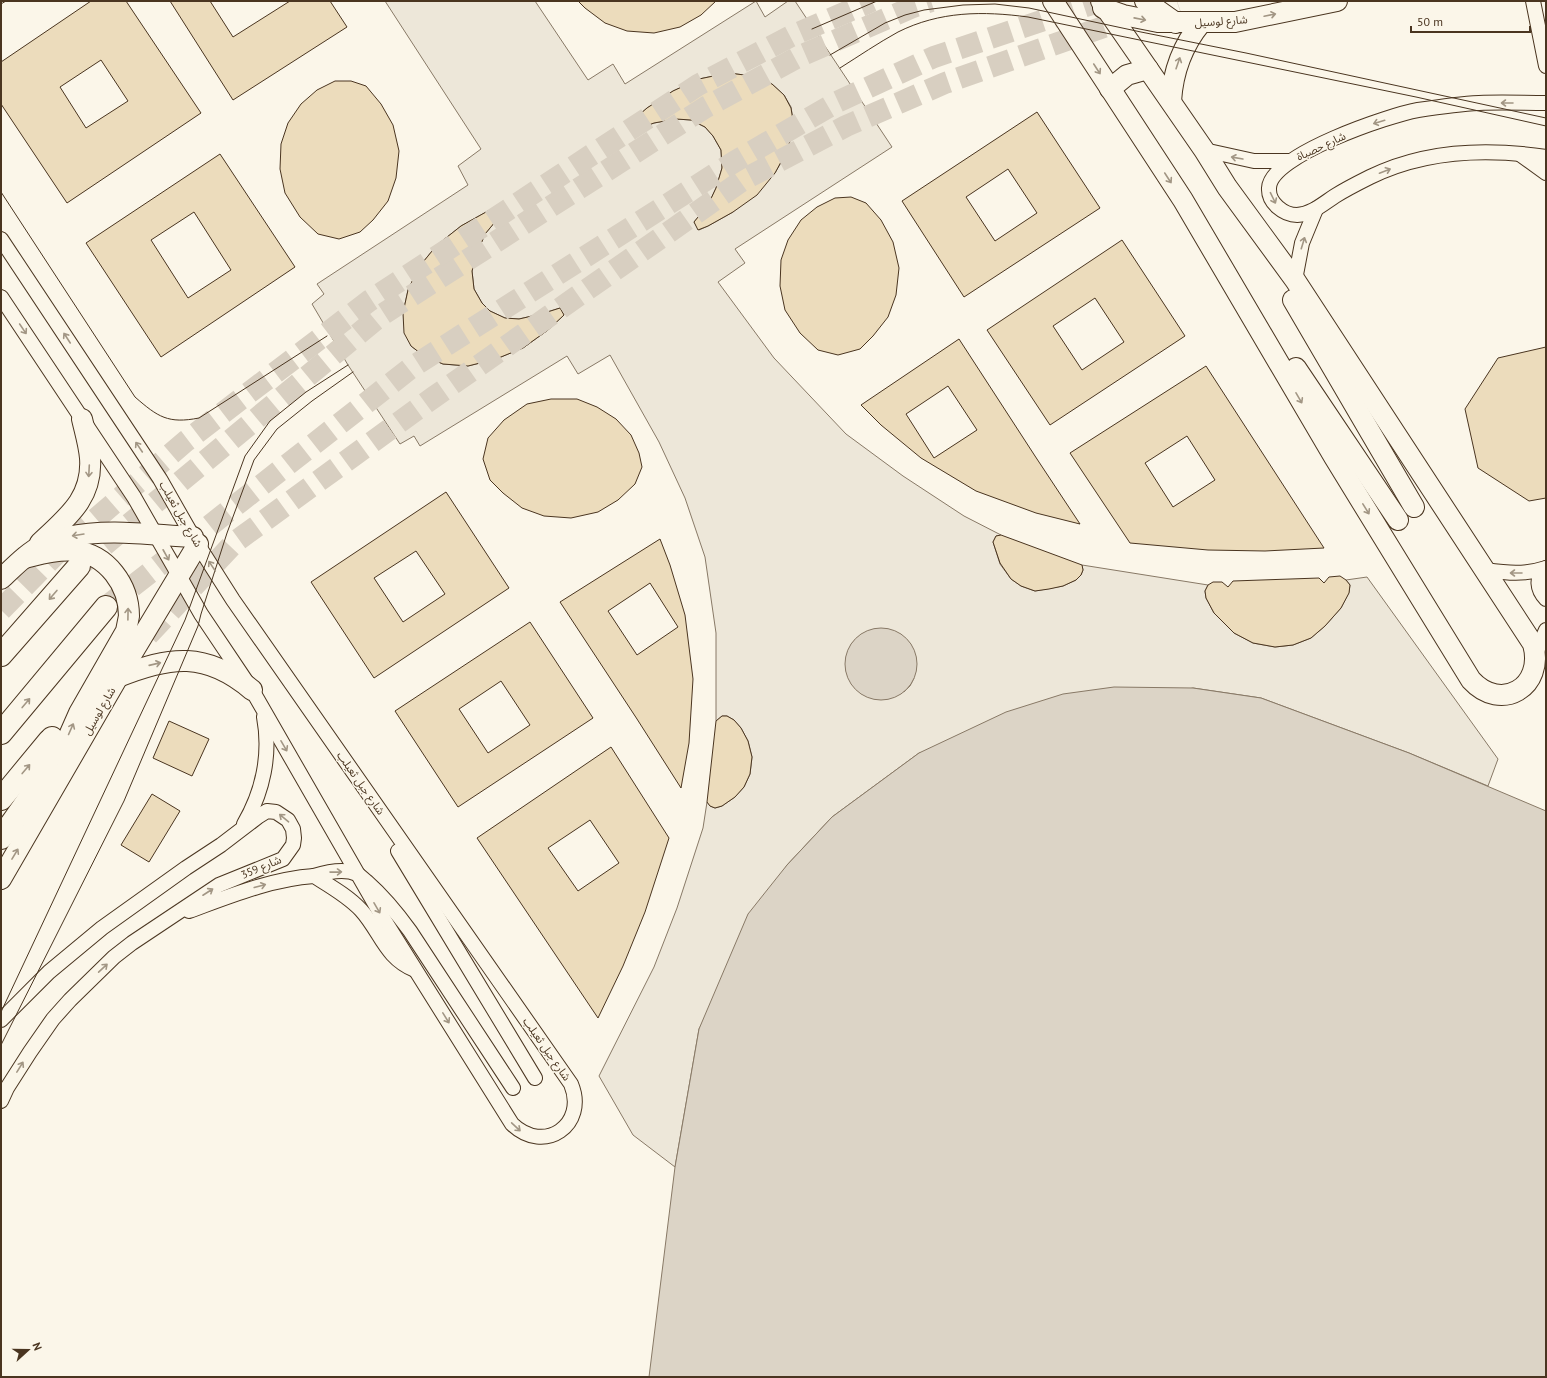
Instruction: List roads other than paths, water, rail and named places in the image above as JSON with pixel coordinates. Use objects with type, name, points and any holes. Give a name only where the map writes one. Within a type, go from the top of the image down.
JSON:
[{"type":"highway","points":[[1,655],[79,566]]},
{"type":"highway","points":[[1,733],[106,607]]},
{"type":"highway","points":[[1,799],[52,738],[43,774],[34,790],[1,838]]},
{"type":"street","points":[[1053,1],[1183,200],[1398,520]]},
{"type":"street","points":[[1072,1],[1076,27],[1084,48]]},
{"type":"street","points":[[1144,1],[1176,23]]},
{"type":"street","name":"شارع لوسيل","points":[[1099,4],[1140,20],[1176,23],[1201,23],[1235,22],[1337,1]]},
{"type":"street","points":[[1533,1],[1546,66]]},
{"type":"street","points":[[1099,4],[1148,69],[1204,150],[1414,507]]},
{"type":"street","points":[[1171,101],[1172,88],[1178,62],[1188,41],[1201,23]]},
{"type":"street","points":[[1110,89],[1128,75],[1148,69]]},
{"type":"street","name":"شارع حصباة","points":[[1546,103],[1478,103],[1416,111],[1372,124],[1330,140],[1290,161],[1273,176],[1269,188],[1271,198],[1278,208],[1287,213],[1297,215],[1316,209],[1371,176],[1405,164],[1441,155],[1478,151],[1515,152],[1546,157]]},
{"type":"street","points":[[1204,150],[1254,161],[1290,161]]},
{"type":"street","points":[[1515,152],[1546,173]]},
{"type":"street","points":[[1183,200],[1334,457],[1471,680],[1477,686],[1493,694],[1501,695],[1518,690],[1525,685],[1534,670],[1536,662],[1536,653],[1529,637],[1295,280],[1227,187]]},
{"type":"street","points":[[1295,280],[1302,243],[1316,209]]},
{"type":"street","name":"شارع جبل ثعيلب","points":[[1,239],[160,479],[233,600],[571,1084],[576,1099],[575,1107],[573,1115],[564,1128],[549,1136],[541,1137],[525,1134],[512,1124],[358,874],[252,690],[178,577],[134,497],[1,297]]},
{"type":"street","points":[[1,579],[25,558],[75,509],[86,490],[89,483],[90,458],[82,419]]},
{"type":"street","points":[[25,558],[44,544],[92,533],[117,532],[196,540]]},
{"type":"street","name":"شارع لوسيل","points":[[1,879],[178,577],[196,540]]},
{"type":"street","points":[[25,558],[61,551],[75,551],[91,554],[106,564],[118,578],[128,602],[129,617],[123,637],[79,713],[46,786],[30,830]]},
{"type":"street","points":[[1485,570],[1518,574],[1546,568]]},
{"type":"street","points":[[1546,568],[1540,575],[1538,586],[1539,591],[1546,599]]},
{"type":"street","points":[[1536,653],[1546,630]]},
{"type":"street","points":[[118,677],[153,664],[168,661],[184,661],[213,666],[240,680],[252,690]]},
{"type":"street","points":[[240,831],[255,803],[264,772],[267,741],[263,709]]},
{"type":"street","points":[[330,738],[535,1078]]},
{"type":"street","name":"شارع 359","points":[[1,1020],[48,972],[102,928],[259,816],[268,811],[276,812],[288,820],[293,829],[294,838],[293,845],[283,859],[219,885],[132,943],[114,957],[70,1000],[53,1019],[7,1088],[1,1101]]},
{"type":"street","points":[[170,918],[254,888],[280,881],[314,876],[328,872],[358,874],[395,910],[513,1088]]},
{"type":"street","points":[[314,876],[350,900],[362,912],[390,953],[406,966],[416,970]]},
{"type":"tunnel","points":[[1,610],[62,548],[186,441],[369,301],[698,85],[791,36],[872,1]]},
{"type":"tunnel","points":[[79,566],[380,316],[706,107],[800,56],[913,7],[931,1]]},
{"type":"tunnel","points":[[106,607],[412,367],[734,162],[837,102],[934,57],[1101,1]]},
{"type":"tunnel","points":[[148,635],[235,542],[434,397],[743,180],[846,126],[945,83],[1177,1]]},
{"type":"tram line","points":[[1,4],[6,1]]},
{"type":"tram line","points":[[812,29],[877,1]]},
{"type":"tram line","points":[[830,55],[885,23],[905,15],[924,10],[963,5],[995,4],[1029,8],[1546,118]]},
{"type":"tram line","points":[[840,68],[898,32],[930,20],[962,14],[1011,15],[1028,17],[1416,97],[1546,126]]},
{"type":"tram line","points":[[1,192],[135,397],[157,414],[179,420],[199,418],[327,336]]},
{"type":"tram line","points":[[1,1012],[185,620],[245,456],[270,421],[306,392],[348,365]]},
{"type":"tram line","points":[[1,1045],[124,801],[198,626],[227,533],[254,460],[277,429],[312,401],[353,372]]}]
